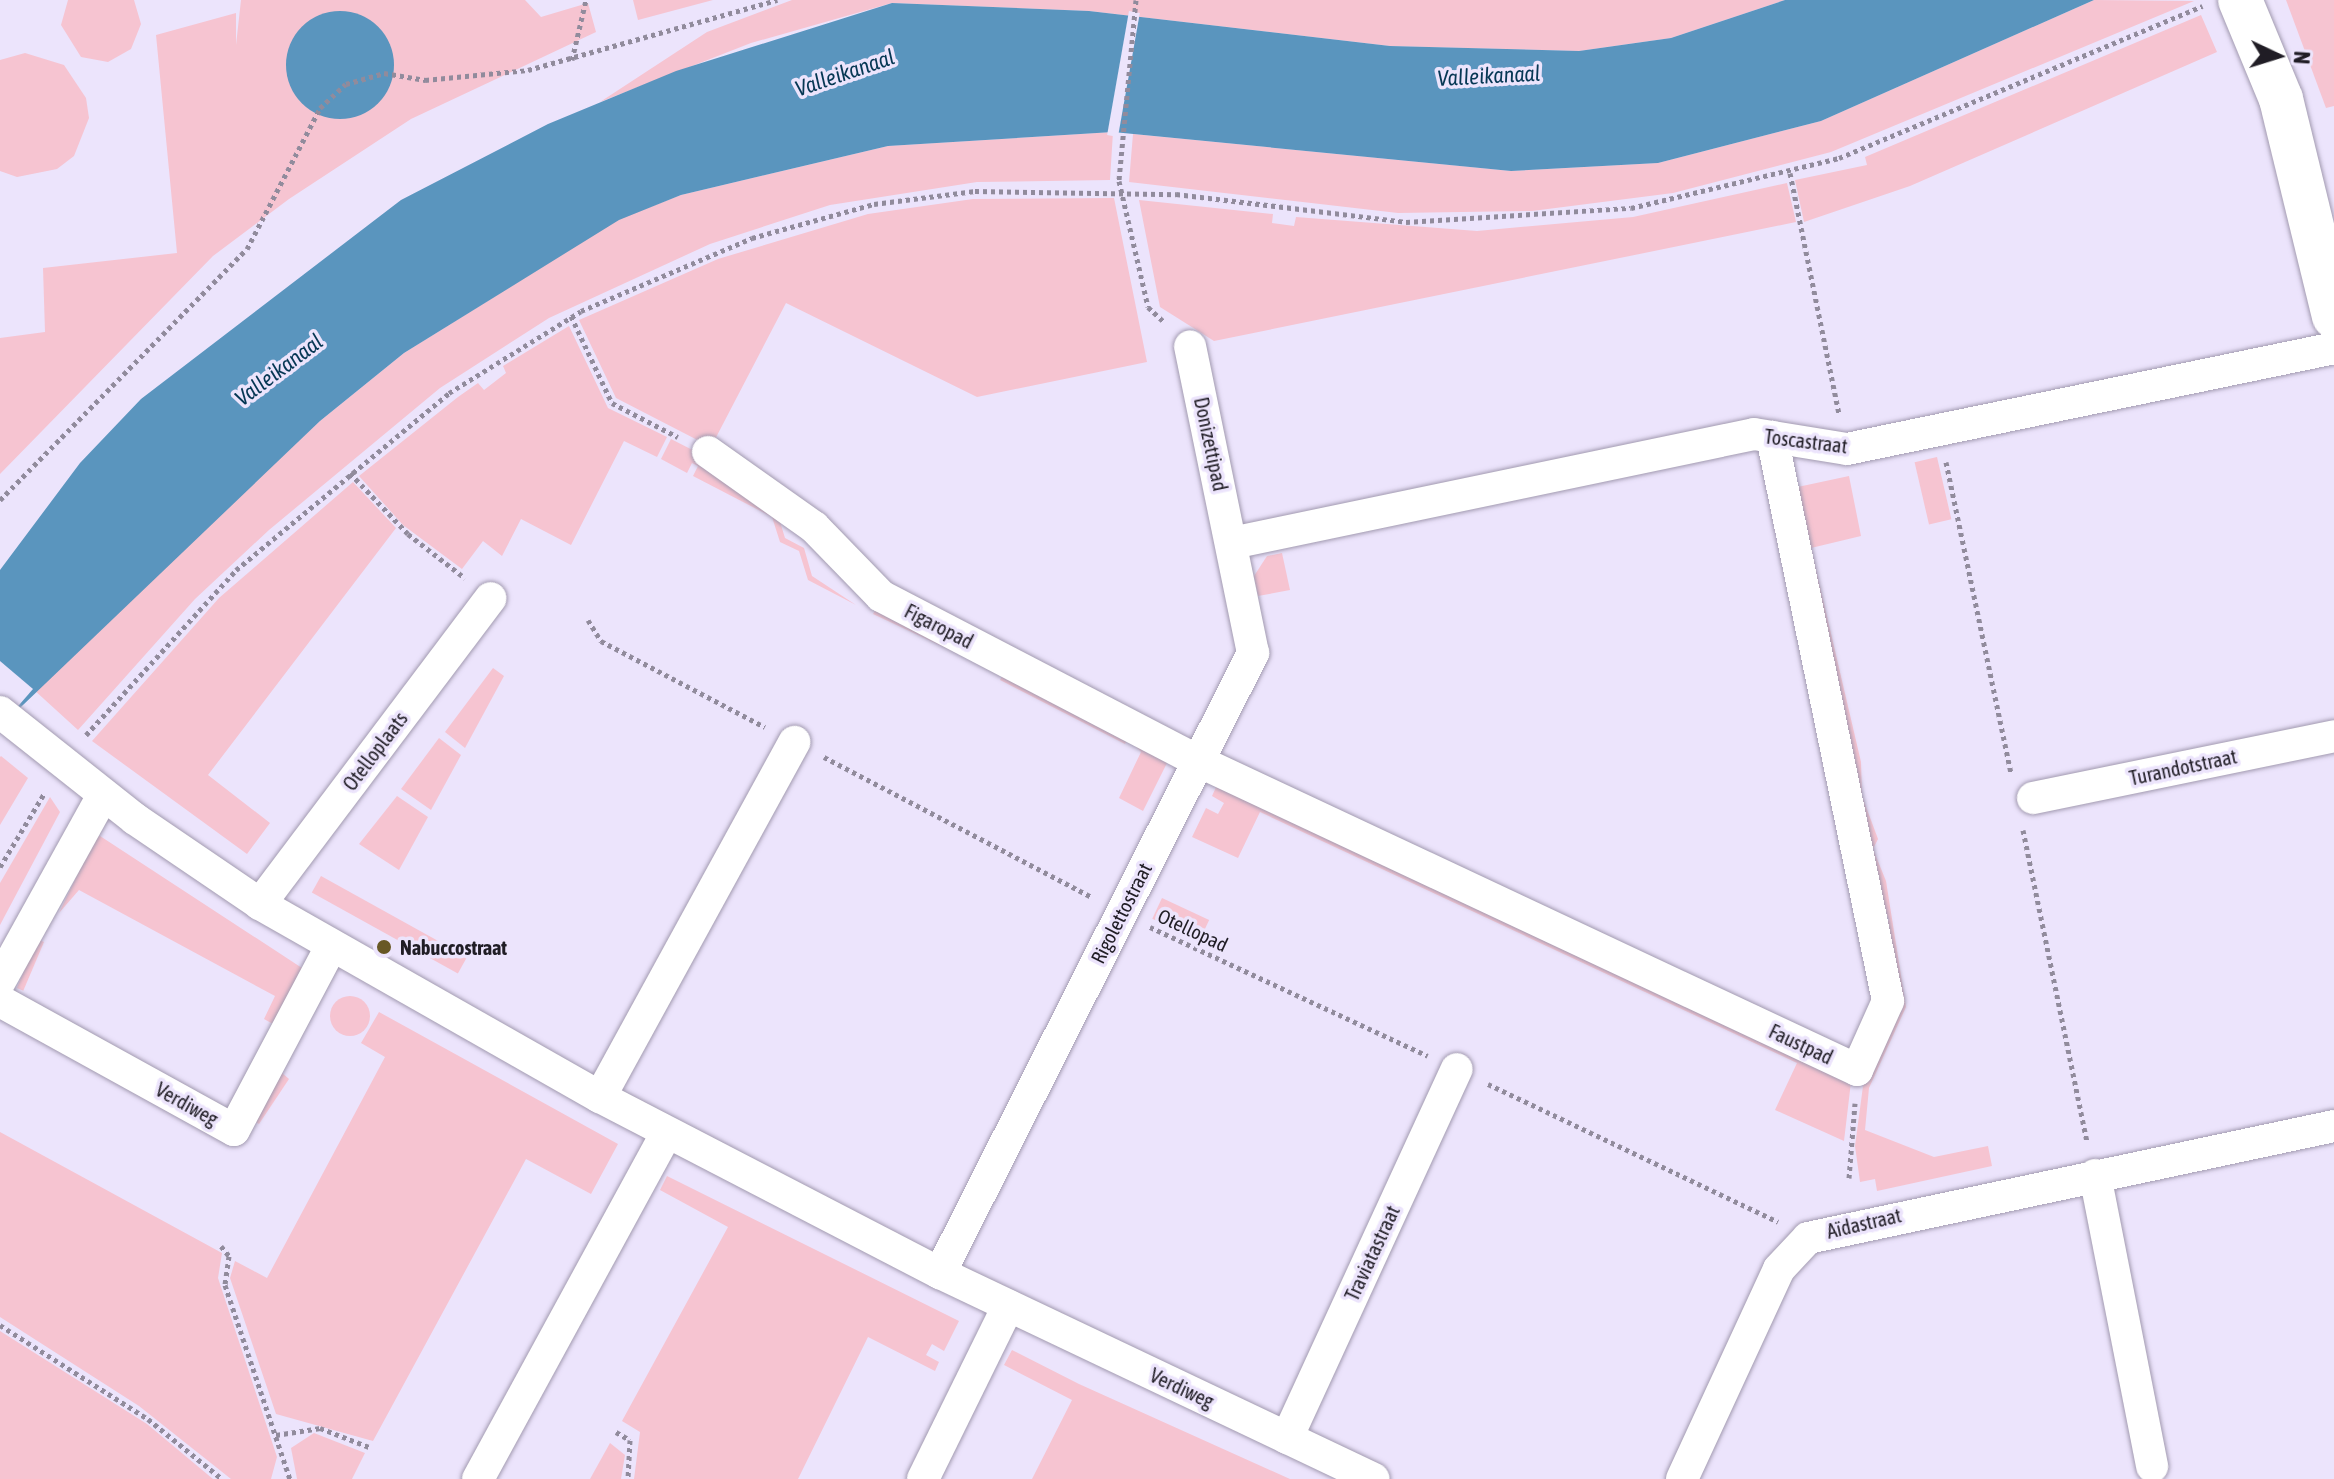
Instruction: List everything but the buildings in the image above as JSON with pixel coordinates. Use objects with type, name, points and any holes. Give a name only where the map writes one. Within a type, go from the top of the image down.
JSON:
[{"type":"street","points":[[2240,0],[2281,99],[2334,317]]},
{"type":"street","name":"Donizettipad","points":[[1190,346],[1232,543]]},
{"type":"street","name":"Toscastraat","points":[[1232,543],[1754,434],[1847,449],[2334,348]]},
{"type":"street","name":"Faustpad","points":[[1198,761],[1857,1070],[1888,1001],[1772,437]]},
{"type":"street","name":"Figaropad","points":[[708,452],[814,527],[881,596],[1198,761]]},
{"type":"street","name":"Rigolettostraat","points":[[940,1273],[1253,653],[1232,543]]},
{"type":"street","name":"Otelloplaats","points":[[260,904],[491,598]]},
{"type":"street","name":"Verdiweg","points":[[4,715],[103,795],[260,904],[600,1097],[666,1134],[940,1273],[1361,1476]]},
{"type":"street","name":"Turandotstraat","points":[[2033,798],[2334,736]]},
{"type":"street","points":[[600,1097],[794,742]]},
{"type":"street","points":[[0,981],[103,795]]},
{"type":"street","name":"Verdiweg","points":[[0,1001],[234,1130],[332,945]]},
{"type":"street","name":"Traviatastraat","points":[[1287,1438],[1457,1069]]},
{"type":"street","name":"Aïdastraat","points":[[1796,1247],[1831,1230],[2334,1126]]},
{"type":"street","points":[[478,1479],[666,1134]]},
{"type":"street","points":[[2095,1175],[2152,1466]]},
{"type":"street","points":[[1682,1479],[1779,1269],[1796,1247]]},
{"type":"street","points":[[923,1479],[1008,1306]]},
{"type":"path","points":[[572,60],[586,0]]},
{"type":"path","points":[[0,500],[247,249],[320,108],[346,84],[384,73],[425,80],[572,60],[777,0]]},
{"type":"path","points":[[1136,0],[1122,136],[1123,190],[1148,307],[1190,346]]},
{"type":"path","points":[[0,867],[64,764],[196,610],[350,473],[458,386],[571,316],[714,251],[874,204],[975,191],[1123,190],[1457,222],[1631,208],[1790,173],[1936,120],[2215,0]]},
{"type":"path","points":[[1790,173],[1847,449]]},
{"type":"path","points":[[571,316],[612,403],[708,452]]},
{"type":"path","points":[[350,473],[408,534],[491,598]]},
{"type":"path","name":"Otellopad","points":[[588,620],[601,641],[1122,912],[1775,1217],[1796,1247]]},
{"type":"path","points":[[1849,1178],[1857,1070]]},
{"type":"path","points":[[221,1246],[229,1256],[225,1285],[289,1476],[282,1479]]},
{"type":"path","points":[[0,1325],[148,1419],[222,1479]]},
{"type":"path","points":[[276,1435],[320,1428],[369,1447]]},
{"type":"path","points":[[616,1432],[630,1440],[628,1479]]},
{"type":"shaded area","points":[[68,0],[134,0],[141,24],[131,49],[108,62],[81,57],[61,25]]},
{"type":"shaded area","points":[[241,0],[525,0],[541,17],[588,3],[596,32],[411,119],[289,199],[213,256],[0,474],[0,338],[45,332],[43,268],[177,253],[156,35],[236,13],[236,45]]},
{"type":"shaded area","points":[[633,0],[713,0],[638,20]]},
{"type":"shaded area","points":[[792,0],[1785,0],[1671,38],[1579,51],[1390,46],[1089,11],[892,3],[751,43],[600,102],[707,32]]},
{"type":"shaded area","points":[[2094,0],[2194,1],[1831,152],[1673,193],[1532,211],[1398,213],[1129,182],[1133,134],[1511,171],[1658,163],[1821,121]]},
{"type":"shaded area","points":[[2286,0],[2334,0],[2334,106],[2326,108]]},
{"type":"shaded area","points":[[2201,15],[2217,52],[1910,186],[1804,222],[1795,180],[1867,165],[1865,157]]},
{"type":"shaded area","points":[[25,53],[64,65],[86,98],[89,118],[74,156],[57,169],[17,177],[0,171],[0,60]]},
{"type":"shaded area","points":[[1113,132],[1110,180],[977,182],[830,205],[710,244],[549,318],[440,388],[269,530],[195,599],[78,730],[33,689],[320,421],[404,353],[619,219],[681,195],[888,146]]},
{"type":"shaded area","points":[[1787,183],[1796,222],[1214,341],[1160,307],[1139,200],[1273,214],[1272,223],[1294,226],[1296,217],[1477,231],[1633,217]]},
{"type":"shaded area","points":[[1114,198],[1147,362],[977,397],[786,303],[711,447],[616,398],[579,320],[718,259],[868,214],[973,199]]},
{"type":"shaded area","points":[[569,326],[608,408],[667,437],[657,457],[624,441],[571,545],[521,519],[502,556],[483,541],[462,569],[403,525],[359,476],[458,397],[478,383],[484,390],[506,373],[503,366]]},
{"type":"shaded area","points":[[671,439],[716,462],[777,512],[785,538],[804,548],[812,576],[856,605],[808,580],[799,551],[780,542],[772,517],[693,476],[698,466],[692,463],[687,473],[661,459]]},
{"type":"shaded area","points":[[1937,457],[1951,519],[1929,525],[1915,462]]},
{"type":"shaded area","points":[[1849,476],[1861,536],[1811,548],[1861,762],[1862,796],[1878,839],[1873,849],[1886,881],[1906,1007],[1869,1088],[1865,1130],[1934,1157],[1988,1146],[1992,1166],[1877,1191],[1875,1179],[1860,1182],[1855,1146],[1863,1086],[1900,1006],[1884,927],[1889,920],[1873,879],[1850,768],[1855,760],[1793,488]]},
{"type":"shaded area","points":[[353,482],[396,528],[208,775],[270,823],[247,854],[92,741],[219,598]]},
{"type":"shaded area","points":[[1282,553],[1290,590],[1258,596],[1254,576],[1267,556]]},
{"type":"shaded area","points":[[876,609],[997,672],[873,614]]},
{"type":"shaded area","points":[[493,668],[504,676],[465,748],[445,732]]},
{"type":"shaded area","points":[[1003,675],[1127,740],[1125,744],[1000,680]]},
{"type":"shaded area","points":[[439,738],[461,755],[431,810],[401,789]]},
{"type":"shaded area","points":[[1132,742],[1168,761],[1143,811],[1119,798],[1141,752]]},
{"type":"shaded area","points":[[0,757],[28,778],[0,825]]},
{"type":"shaded area","points":[[1217,785],[1851,1082],[1844,1141],[1775,1110],[1797,1063],[1260,812],[1238,858],[1192,837],[1206,808],[1218,814],[1224,803],[1212,796]]},
{"type":"shaded area","points":[[397,796],[428,817],[399,870],[359,844]]},
{"type":"shaded area","points":[[50,797],[60,812],[0,925],[0,883]]},
{"type":"shaded area","points":[[97,834],[302,968],[273,1024],[264,1019],[275,996],[79,890],[59,913]]},
{"type":"shaded area","points":[[321,876],[467,957],[458,974],[312,893]]},
{"type":"shaded area","points":[[1162,898],[1209,920],[1199,941],[1152,919]]},
{"type":"shaded area","points":[[38,939],[44,942],[23,991],[17,988]]},
{"type":"shaded area","points":[[350,996],[364,1002],[370,1016],[364,1030],[350,1036],[336,1030],[330,1016],[336,1002]]},
{"type":"shaded area","points":[[379,1012],[618,1144],[591,1194],[526,1159],[373,1441],[276,1414],[230,1278],[235,1261],[267,1278],[385,1057],[361,1043]]},
{"type":"shaded area","points":[[281,1072],[289,1079],[259,1124],[256,1122]]},
{"type":"shaded area","points":[[0,1132],[222,1253],[218,1278],[277,1457],[271,1479],[231,1479],[139,1406],[0,1317]]},
{"type":"shaded area","points":[[667,1176],[959,1321],[944,1351],[932,1344],[926,1355],[939,1362],[935,1371],[868,1337],[798,1479],[634,1479],[640,1432],[622,1421],[728,1227],[660,1190]]},
{"type":"shaded area","points":[[0,1331],[147,1424],[213,1479],[0,1479]]},
{"type":"shaded area","points":[[1012,1350],[1079,1384],[1290,1479],[1032,1479],[1072,1400],[1004,1365]]},
{"type":"shaded area","points":[[314,1433],[365,1453],[352,1479],[297,1479],[291,1448]]},
{"type":"shaded area","points":[[610,1443],[625,1455],[621,1479],[590,1479]]},
{"type":"water","name":"Valleikanaal","points":[[1785,0],[2094,0],[1821,121],[1658,163],[1511,171],[1113,132],[888,146],[681,195],[619,220],[404,353],[320,421],[0,727],[0,570],[80,463],[141,399],[401,200],[548,124],[676,71],[892,3],[1089,11],[1390,46],[1579,51],[1671,38]]},
{"type":"water","points":[[340,11],[361,15],[378,27],[390,44],[394,65],[390,86],[378,103],[361,115],[340,119],[319,115],[302,103],[290,86],[286,65],[290,44],[302,27],[319,15]]},
{"type":"pier","points":[[1129,11],[1140,13],[1118,137],[1107,135]]},
{"type":"pier","points":[[0,661],[33,689],[0,727]]},
{"type":"place","name":"Nabuccostraat","points":[[384,947]]}]
